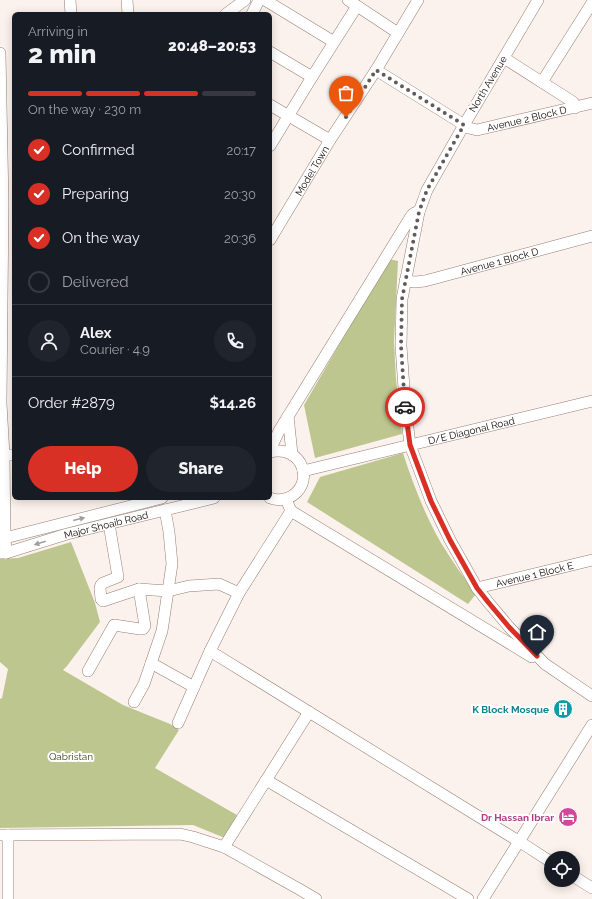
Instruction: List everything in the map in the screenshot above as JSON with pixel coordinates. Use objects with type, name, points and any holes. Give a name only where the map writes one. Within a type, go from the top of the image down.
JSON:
[{"type":"street","points":[[70,0],[71,12]]},
{"type":"street","points":[[127,0],[128,12]]},
{"type":"street","points":[[229,12],[245,0]]},
{"type":"street","points":[[253,12],[259,0]]},
{"type":"street","points":[[265,0],[334,42]]},
{"type":"street","name":"Model Town","points":[[272,237],[330,140],[376,70],[418,0]]},
{"type":"street","name":"North Avenue","points":[[538,0],[427,190],[419,212],[402,299],[401,346],[405,402],[410,445],[431,501],[477,588],[509,627],[545,664],[592,696]]},
{"type":"street","points":[[272,143],[334,42],[353,3],[398,33]]},
{"type":"street","points":[[542,82],[592,3]]},
{"type":"street","points":[[0,53],[6,203],[1,403],[9,455],[2,538],[3,553]]},
{"type":"street","points":[[272,53],[312,77]]},
{"type":"street","points":[[504,58],[572,102],[575,108]]},
{"type":"street","points":[[376,70],[464,125]]},
{"type":"street","name":"Avenue 2 Block D","points":[[464,125],[477,130],[592,104]]},
{"type":"street","points":[[272,106],[330,140]]},
{"type":"street","points":[[272,447],[288,416],[412,214],[419,212]]},
{"type":"street","name":"Avenue 1 Block D","points":[[405,281],[425,281],[592,236]]},
{"type":"street","name":"D/E Diagonal Road","points":[[303,471],[592,401]]},
{"type":"street","points":[[288,416],[292,454]]},
{"type":"street","points":[[272,451],[285,451],[292,454],[298,458],[303,471],[303,478],[298,491],[286,499],[279,500],[272,498]]},
{"type":"street","points":[[286,499],[290,511],[545,664]]},
{"type":"street","name":"Major Shoaib Road","points":[[2,538],[154,500]]},
{"type":"street","name":"Major Shoaib Road","points":[[3,553],[67,534],[206,500]]},
{"type":"street","points":[[134,702],[144,684],[162,631],[172,564],[170,532],[165,510]]},
{"type":"street","points":[[178,722],[239,593],[290,511]]},
{"type":"street","points":[[109,524],[118,576],[100,585],[101,599],[103,601],[139,589],[168,591],[189,586],[219,584],[239,593]]},
{"type":"street","name":"Avenue 1 Block E","points":[[477,588],[592,560]]},
{"type":"street","points":[[88,671],[114,625],[140,629],[143,629],[145,626],[139,589]]},
{"type":"street","points":[[210,652],[544,857]]},
{"type":"street","points":[[151,663],[194,687]]},
{"type":"street","points":[[224,847],[309,712]]},
{"type":"street","points":[[483,899],[592,725]]},
{"type":"street","points":[[266,780],[468,899]]},
{"type":"street","points":[[8,899],[4,835],[180,834],[224,847],[316,899]]},
{"type":"street","points":[[580,880],[592,888]]},
{"type":"green space","points":[[389,259],[398,261],[394,341],[396,379],[402,434],[315,458],[304,405]]},
{"type":"green space","points":[[403,453],[420,499],[435,532],[449,556],[476,594],[468,604],[307,502],[320,477]]},
{"type":"green space","name":"Qabristan","points":[[71,542],[95,603],[100,622],[63,670],[123,705],[170,724],[179,730],[155,768],[237,815],[225,838],[193,825],[0,828],[0,699],[2,698],[8,669],[0,662],[0,559],[18,558]]},
{"type":"way so far","points":[[346,117],[376,70],[464,125],[422,201],[403,288],[401,346],[405,407]]},
{"type":"place","name":"K Block Mosque","points":[[563,709]]},
{"type":"place","name":"Dr Hassan Ibrar","points":[[568,817]]},
{"type":"route","points":[[405,407],[410,445],[431,501],[450,540],[477,588],[509,627],[537,656]]}]
